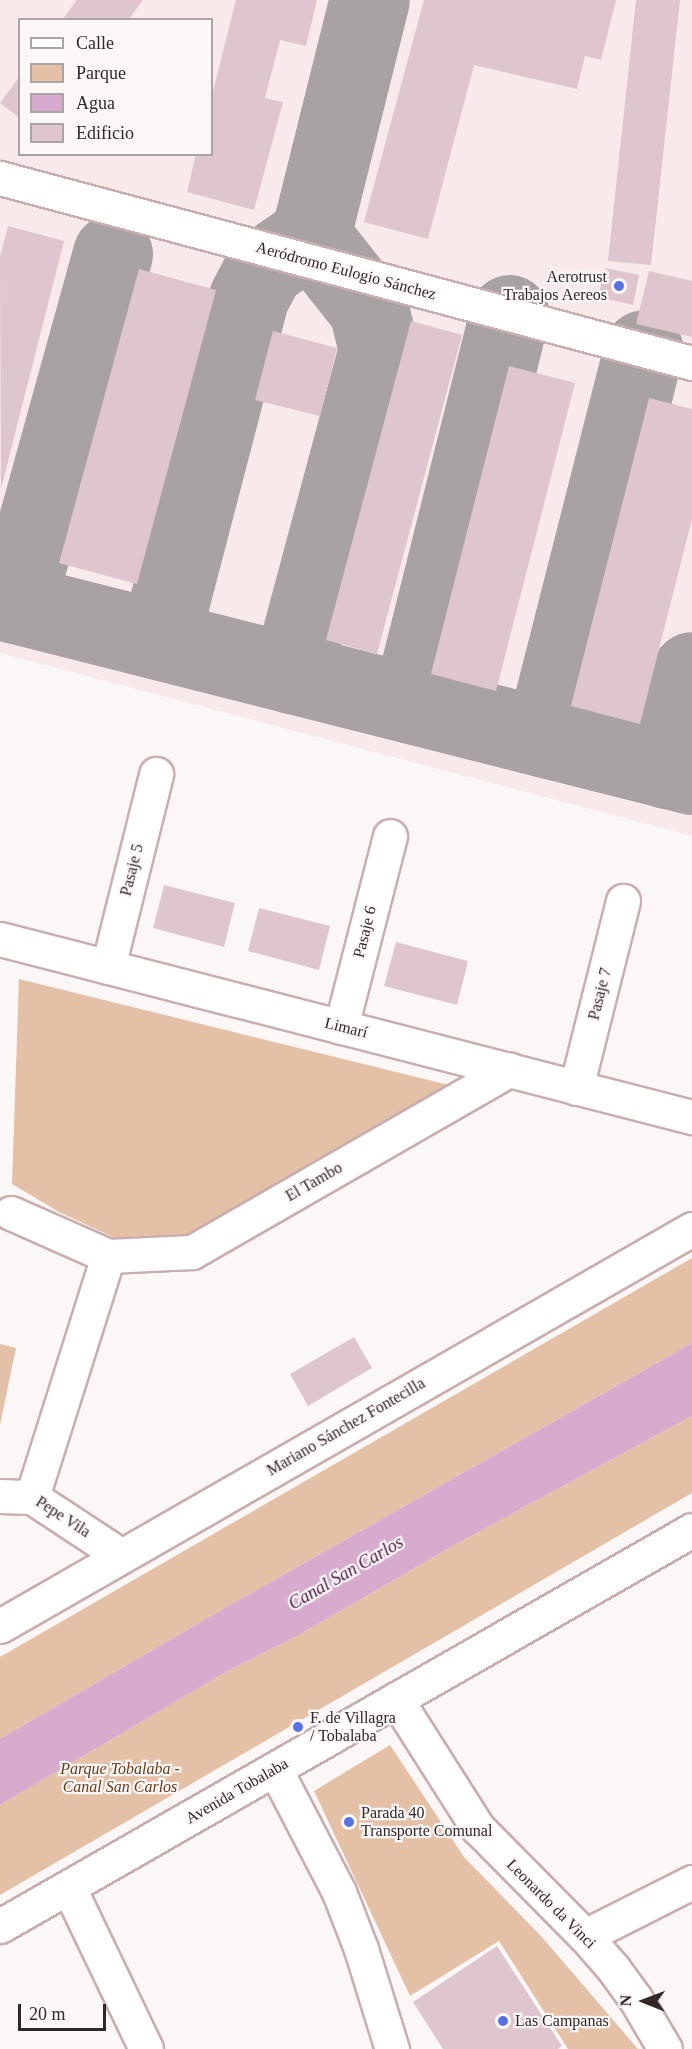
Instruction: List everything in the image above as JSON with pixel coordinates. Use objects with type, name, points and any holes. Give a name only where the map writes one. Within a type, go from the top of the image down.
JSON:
[{"type":"street","name":"Aeródromo Eulogio Sánchez","points":[[0,178],[692,363]]},
{"type":"street","name":"Pasaje 5","points":[[108,967],[156,774]]},
{"type":"street","name":"Pasaje 6","points":[[341,1027],[390,836]]},
{"type":"street","name":"Pasaje 7","points":[[576,1088],[623,901]]},
{"type":"street","name":"Limarí","points":[[0,939],[692,1118]]},
{"type":"street","name":"El Tambo","points":[[11,1213],[108,1256],[192,1252],[509,1070]]},
{"type":"street","name":"Mariano Sánchez Fontecilla","points":[[0,1626],[120,1555],[692,1229]]},
{"type":"street","points":[[32,1497],[108,1256]]},
{"type":"street","name":"Pepe Vila","points":[[0,1496],[32,1497],[120,1555]]},
{"type":"street","name":"Avenida Tobalaba","points":[[0,1926],[692,1530]]},
{"type":"street","name":"Leonardo da Vinci","points":[[396,1699],[478,1827],[585,1936],[635,1998],[665,2049]]},
{"type":"street","points":[[275,1769],[339,1892],[364,1958],[392,2049]]},
{"type":"street","points":[[585,1936],[692,1882]]},
{"type":"street","points":[[69,1888],[146,2049]]},
{"type":"shaded area","points":[[0,0],[692,0],[692,836],[0,653]]},
{"type":"green space","points":[[19,979],[457,1087],[188,1236],[115,1238],[59,1212],[12,1184]]},
{"type":"green space","points":[[692,1258],[692,1343],[211,1616],[0,1739],[0,1657]]},
{"type":"green space","points":[[0,1344],[16,1348],[0,1425]]},
{"type":"green space","name":"Parque Tobalaba - Canal San Carlos","points":[[692,1416],[692,1493],[0,1895],[0,1805],[226,1672],[297,1636],[458,1543]]},
{"type":"green space","points":[[390,1745],[464,1857],[541,1936],[638,2049],[568,2049],[499,1941],[410,1996],[314,1791]]},
{"type":"water","name":"Canal San Carlos","points":[[692,1343],[692,1416],[458,1543],[297,1636],[226,1672],[0,1805],[0,1739],[211,1616]]},
{"type":"building","points":[[77,0],[143,0],[130,18],[64,18]]},
{"type":"building","points":[[236,0],[317,0],[306,46],[280,40],[265,98],[283,102],[254,210],[187,192],[196,156],[213,156],[213,91]]},
{"type":"building","points":[[424,0],[616,0],[601,60],[585,56],[577,89],[474,65],[428,239],[364,222]]},
{"type":"building","points":[[636,0],[680,0],[651,265],[608,261]]},
{"type":"building","points":[[18,79],[18,116],[0,103]]},
{"type":"building","points":[[8,226],[64,241],[1,489],[0,256]]},
{"type":"building","name":"Aerotrust Trabajos Aereos","points":[[605,268],[639,275],[633,305],[598,297]]},
{"type":"building","points":[[139,269],[216,290],[137,584],[59,563]]},
{"type":"building","points":[[649,271],[692,281],[692,337],[636,324]]},
{"type":"building","points":[[411,321],[462,335],[377,654],[326,640]]},
{"type":"building","points":[[273,331],[337,348],[320,416],[255,400]]},
{"type":"building","points":[[509,366],[575,383],[496,691],[431,674]]},
{"type":"building","points":[[649,398],[692,409],[692,519],[640,724],[571,706]]},
{"type":"building","points":[[164,885],[235,903],[224,947],[153,928]]},
{"type":"building","points":[[259,908],[330,926],[319,970],[248,951]]},
{"type":"building","points":[[396,942],[468,961],[457,1005],[384,986]]},
{"type":"building","points":[[354,1337],[372,1368],[308,1406],[290,1374]]},
{"type":"building","points":[[497,1946],[562,2046],[558,2049],[443,2049],[413,2002]]},
{"type":"taxiway","points":[[160,640],[249,298],[265,268],[311,236],[370,0]]},
{"type":"taxiway","points":[[292,674],[379,350],[369,309],[311,236]]},
{"type":"taxiway","points":[[16,604],[113,254]]},
{"type":"taxiway","points":[[412,704],[510,315]]},
{"type":"taxiway","points":[[545,738],[644,350]]},
{"type":"taxiway","points":[[0,600],[692,775]]},
{"type":"taxiway","points":[[667,769],[692,672]]},
{"type":"place","name":"Aerotrust Trabajos Aereos","points":[[619,286]]},
{"type":"place","name":"F. de Villagra / Tobalaba","points":[[298,1727]]},
{"type":"place","name":"Parada 40 Transporte Comunal","points":[[349,1822]]},
{"type":"place","name":"Las Campanas","points":[[503,2021]]}]
